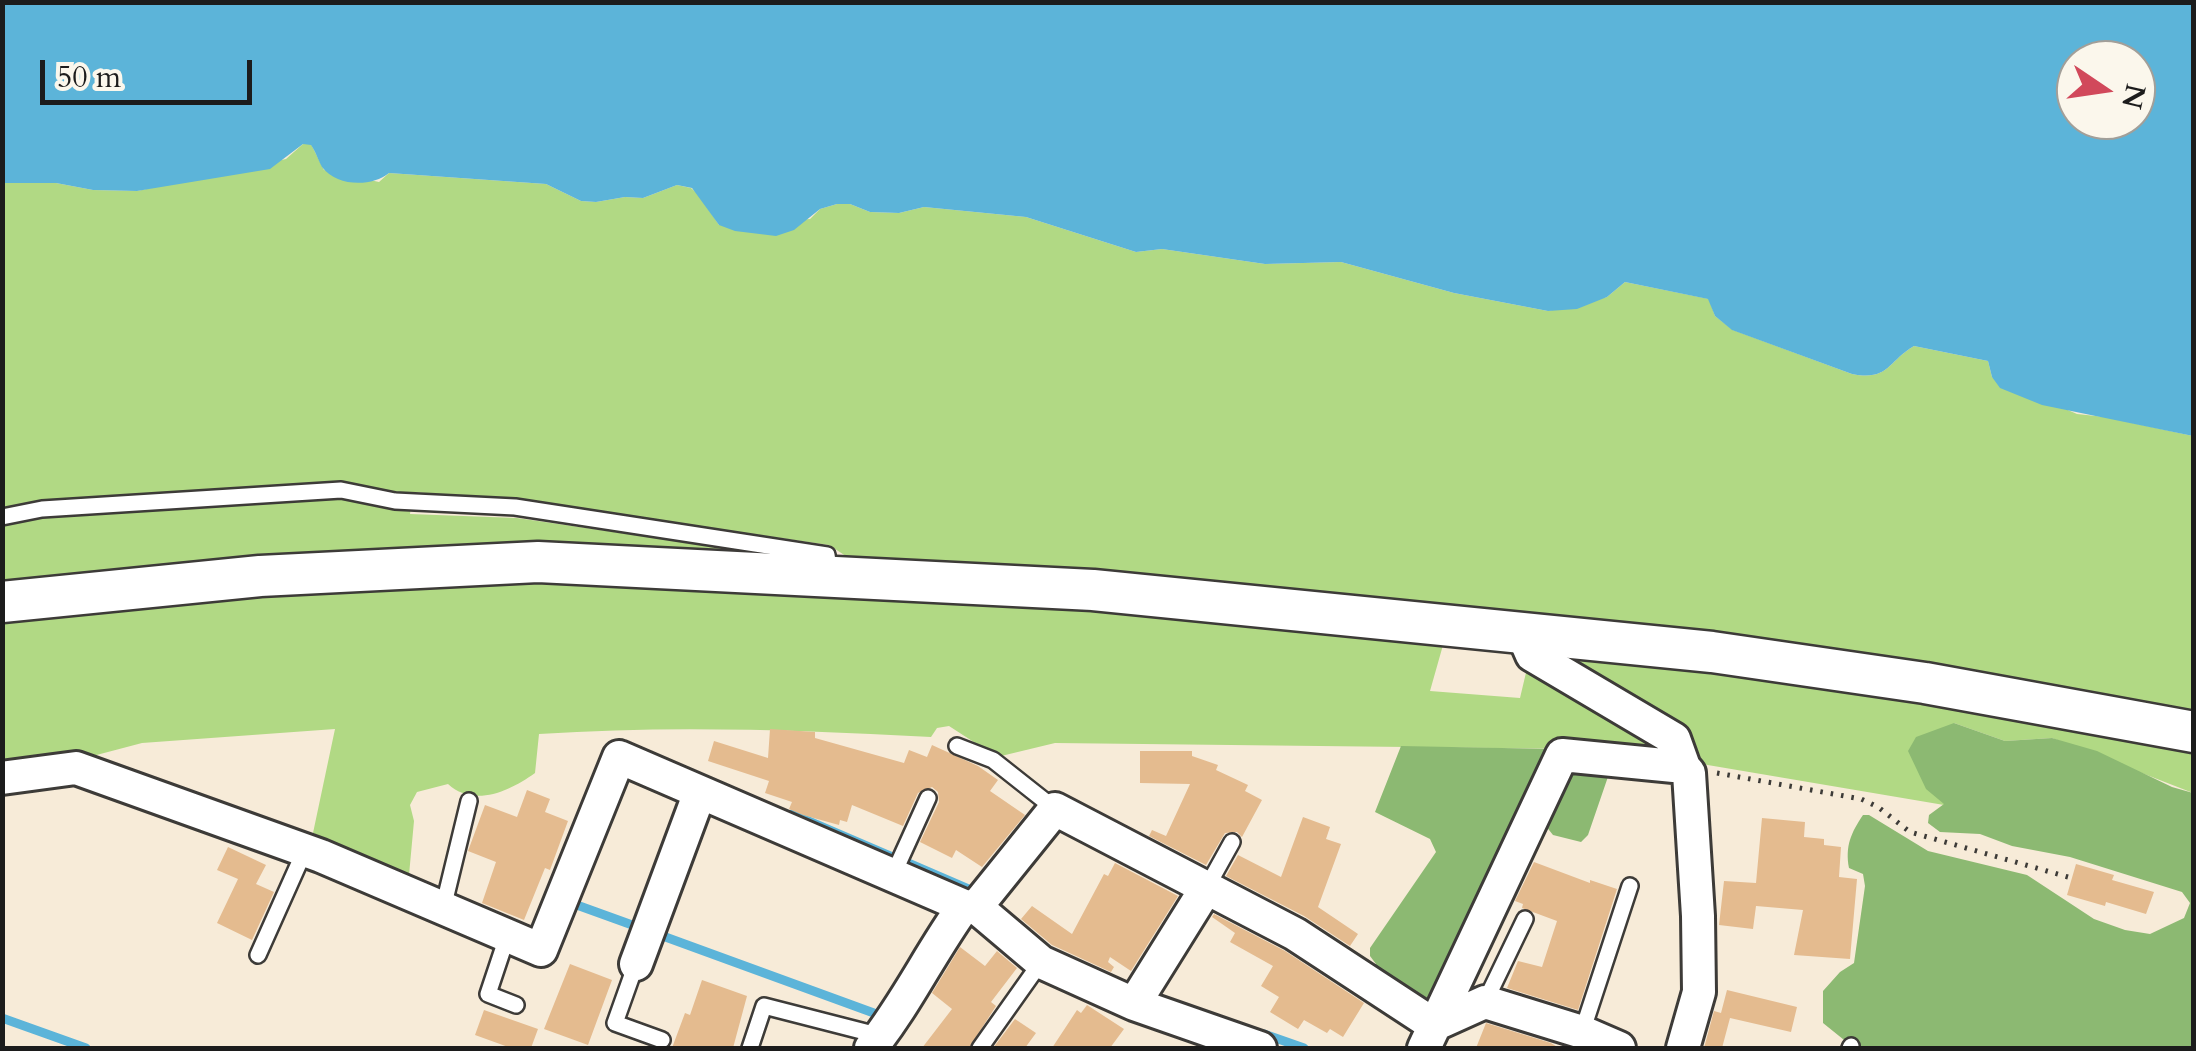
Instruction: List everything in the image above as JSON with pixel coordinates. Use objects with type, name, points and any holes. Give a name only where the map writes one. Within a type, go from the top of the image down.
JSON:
[{"type":"street","points":[[2,602],[260,576],[538,562],[830,574],[1093,590],[1712,652],[1925,682],[2194,732]]},
{"type":"street","points":[[1522,632],[1532,655],[1674,739],[1689,773],[1699,992],[1683,1048]]},
{"type":"street","points":[[1429,1037],[1562,754],[1684,766]]},
{"type":"street","points":[[2,778],[76,768],[305,850],[541,950],[619,757],[970,907],[1042,962],[1134,1004],[1260,1048]]},
{"type":"street","points":[[636,964],[700,792]]},
{"type":"street","points":[[876,1042],[902,1010],[934,948],[1054,809],[1295,934],[1429,1037]]},
{"type":"street","points":[[1134,1004],[1207,888]]},
{"type":"street","points":[[1429,1037],[1485,1002],[1620,1048]]},
{"type":"lane","points":[[2,517],[61,508],[341,490],[395,501],[515,507],[827,554],[830,574]]},
{"type":"lane","points":[[957,746],[993,760],[1054,809]]},
{"type":"lane","points":[[893,875],[928,798]]},
{"type":"lane","points":[[443,908],[469,801]]},
{"type":"lane","points":[[1207,888],[1232,842]]},
{"type":"lane","points":[[258,955],[305,850]]},
{"type":"lane","points":[[1582,1032],[1630,886]]},
{"type":"lane","points":[[1485,1002],[1525,919]]},
{"type":"lane","points":[[507,936],[488,994],[516,1005]]},
{"type":"lane","points":[[980,1048],[1042,962]]},
{"type":"lane","points":[[636,964],[614,1022],[662,1040]]},
{"type":"lane","points":[[750,1048],[764,1006],[876,1042]]},
{"type":"path","points":[[1684,766],[1861,799],[1910,832],[2068,877]]},
{"type":"green space","points":[[303,144],[311,144],[324,170],[379,182],[389,173],[546,184],[581,201],[596,202],[643,198],[677,185],[691,188],[699,195],[719,225],[810,219],[820,209],[837,204],[850,204],[870,212],[899,213],[924,207],[1026,217],[1136,252],[1162,249],[1265,264],[1341,262],[1454,293],[1548,311],[1607,297],[1625,282],[1709,299],[1715,316],[1733,330],[1852,374],[1881,372],[1914,346],[1988,361],[1992,377],[2077,414],[2193,436],[2193,723],[855,562],[829,545],[516,500],[413,492],[410,514],[517,518],[801,559],[3,589],[2,183],[56,183],[93,190],[137,191],[286,159]]},
{"type":"green space","points":[[521,577],[802,584],[1445,638],[1430,691],[1520,698],[1529,660],[1671,750],[1055,743],[997,757],[949,726],[937,728],[931,737],[735,730],[539,734],[535,773],[515,786],[480,796],[458,791],[448,784],[417,792],[410,805],[414,821],[409,875],[313,833],[335,729],[142,743],[70,762],[3,769],[3,617],[242,593]]},
{"type":"green space","points":[[1537,645],[1761,670],[2193,744],[2193,793],[2052,738],[2005,741],[1954,723],[1944,805],[1690,762]]},
{"type":"green space","points":[[1954,723],[2005,741],[2052,738],[2097,751],[2193,793],[2193,1048],[1854,1048],[1823,1023],[1823,991],[1854,963],[1865,886],[1863,874],[1849,868],[1848,853],[1852,834],[1863,815],[1928,851],[2027,875],[2094,919],[2125,930],[2150,934],[2184,918],[2190,903],[2182,892],[1980,834],[1940,832],[1928,823],[1929,815],[1944,804],[1926,789],[1908,751],[1916,737]]},
{"type":"green space","points":[[1401,746],[1553,749],[1432,1013],[1372,975],[1376,964],[1370,948],[1436,852],[1430,839],[1375,812]]},
{"type":"green space","points":[[1567,762],[1611,768],[1588,835],[1581,842],[1553,835],[1545,825]]},
{"type":"water","points":[[2,3],[2193,3],[2193,436],[2042,405],[2000,388],[1988,361],[1914,346],[1881,372],[1852,374],[1732,330],[1715,316],[1708,299],[1625,282],[1607,297],[1577,309],[1548,311],[1454,293],[1341,262],[1265,264],[1162,249],[1136,252],[1026,217],[924,207],[899,213],[870,212],[850,204],[837,204],[820,209],[794,230],[776,236],[719,225],[692,188],[677,185],[643,198],[596,202],[581,201],[546,184],[389,173],[373,181],[355,183],[328,174],[311,145],[303,144],[270,169],[137,191],[93,190],[56,183],[3,183]]},
{"type":"building","points":[[770,729],[815,732],[815,738],[904,763],[909,750],[927,757],[932,745],[998,780],[990,791],[1025,815],[982,867],[956,850],[952,858],[920,842],[939,802],[938,792],[932,787],[918,793],[903,826],[852,805],[847,822],[840,820],[839,825],[803,815],[789,809],[792,802],[765,793],[769,781],[708,761],[714,741],[768,758]]},
{"type":"building","points":[[1140,751],[1192,751],[1192,756],[1218,765],[1216,770],[1248,785],[1245,791],[1262,800],[1242,837],[1237,832],[1225,833],[1206,865],[1149,836],[1152,830],[1166,836],[1190,784],[1140,783]]},
{"type":"building","points":[[527,790],[550,799],[545,812],[568,821],[550,870],[545,868],[524,920],[482,903],[496,862],[468,851],[485,805],[517,817]]},
{"type":"building","points":[[1303,817],[1330,827],[1326,839],[1341,844],[1318,907],[1358,934],[1350,946],[1304,916],[1226,876],[1238,855],[1281,877]]},
{"type":"building","points":[[1762,818],[1805,822],[1804,837],[1824,839],[1824,845],[1841,847],[1839,877],[1857,879],[1850,959],[1794,955],[1803,910],[1756,906],[1753,929],[1719,925],[1724,881],[1756,883]]},
{"type":"building","points":[[228,847],[266,865],[256,884],[274,892],[252,940],[217,923],[238,879],[217,870]]},
{"type":"building","points":[[1534,862],[1617,889],[1578,1010],[1507,988],[1518,961],[1542,967],[1557,921],[1522,908],[1523,904],[1515,901]]},
{"type":"building","points":[[1115,863],[1178,896],[1131,971],[1110,957],[1108,962],[1114,967],[1111,972],[1052,945],[1021,919],[1032,906],[1072,934],[1104,874],[1108,876]]},
{"type":"building","points":[[2076,864],[2154,892],[2146,914],[2067,895]]},
{"type":"building","points":[[1214,914],[1285,951],[1364,1003],[1343,1037],[1304,1020],[1298,1029],[1270,1012],[1279,997],[1261,986],[1273,966],[1230,942],[1235,933],[1212,917]]},
{"type":"building","points":[[960,947],[985,966],[997,951],[1017,968],[991,1002],[996,1006],[969,1048],[922,1048],[952,1009],[932,993]]},
{"type":"building","points":[[570,964],[612,980],[588,1045],[544,1029]]},
{"type":"building","points":[[702,980],[747,996],[733,1048],[672,1048],[685,1013],[690,1015]]},
{"type":"building","points":[[1727,990],[1797,1007],[1791,1032],[1730,1018],[1722,1048],[1704,1048],[1714,1011],[1721,1013]]},
{"type":"building","points":[[1087,1005],[1124,1029],[1110,1048],[1052,1048],[1077,1010],[1081,1013]]},
{"type":"building","points":[[484,1010],[538,1029],[531,1048],[511,1048],[475,1035]]},
{"type":"building","points":[[1015,1019],[1036,1033],[1025,1048],[993,1048]]},
{"type":"building","points":[[1486,1023],[1551,1043],[1559,1048],[1476,1048]]},
{"type":"waterway","points":[[792,814],[890,856]]},
{"type":"waterway","points":[[908,863],[973,891]]},
{"type":"waterway","points":[[574,904],[635,926]]},
{"type":"waterway","points":[[660,935],[882,1016],[884,1013]]},
{"type":"waterway","points":[[2,1018],[86,1048]]},
{"type":"waterway","points":[[1264,1034],[1304,1048]]}]
